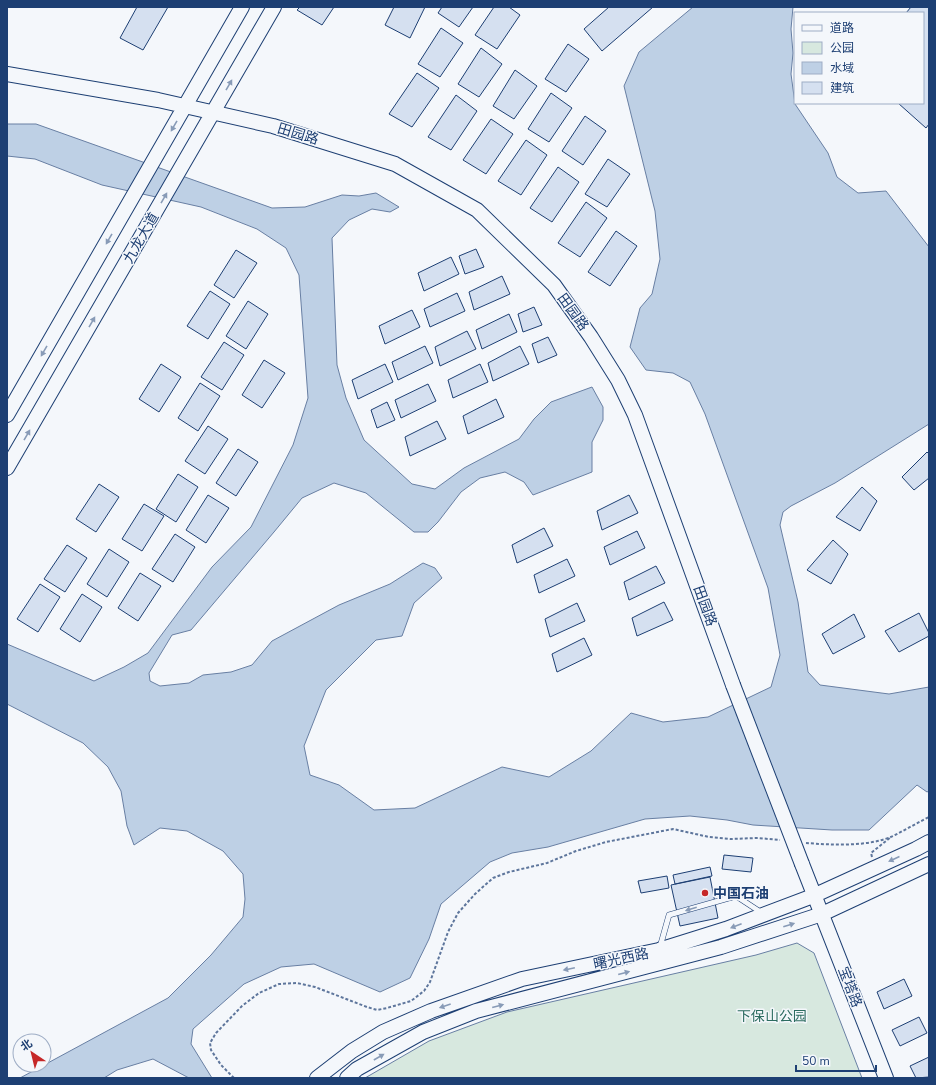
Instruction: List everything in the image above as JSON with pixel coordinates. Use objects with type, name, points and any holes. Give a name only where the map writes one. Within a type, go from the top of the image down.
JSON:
[{"type":"main road","name":"九龙大道","points":[[7,415],[242,7]]},
{"type":"main road","name":"九龙大道","points":[[7,468],[214,113],[274,7]]},
{"type":"main road","name":"田园路","points":[[7,74],[158,100],[273,126],[395,164],[477,210],[554,286],[591,337],[618,380],[635,415],[733,685],[813,896]]},
{"type":"main road","name":"曙光西路","points":[[317,1078],[352,1051],[383,1032],[431,1011],[522,979],[659,950],[726,929],[813,896],[929,842]]},
{"type":"main road","name":"曙光西路","points":[[346,1078],[357,1069],[423,1032],[476,1012],[721,947],[822,914],[929,864]]},
{"type":"main road","name":"宝塔路","points":[[813,896],[822,914],[886,1078]]},
{"type":"lane","points":[[659,950],[669,915],[736,896],[765,914]]},
{"type":"path","points":[[802,842],[837,845],[874,841],[892,836],[929,817]]},
{"type":"path","points":[[234,1078],[221,1065],[211,1050],[210,1043],[216,1033],[242,1006],[259,993],[279,984],[296,983],[315,987],[377,1010],[411,1001],[424,991],[430,982],[448,932],[458,913],[475,894],[493,878],[509,872],[547,863],[576,850],[672,829],[709,837],[780,840]]},
{"type":"path","points":[[877,867],[871,853],[892,836]]},
{"type":"green space","name":"下保山公园","points":[[797,943],[814,953],[862,1078],[365,1078],[429,1041],[507,1012],[756,955]]},
{"type":"water","points":[[693,7],[793,7],[791,29],[793,53],[791,74],[794,104],[828,153],[837,177],[858,193],[886,191],[929,247],[929,424],[835,483],[791,506],[783,512],[780,525],[798,602],[808,672],[820,685],[889,694],[929,687],[929,791],[927,792],[917,785],[869,830],[832,830],[753,825],[727,820],[690,816],[645,819],[548,847],[512,853],[490,862],[441,904],[429,939],[410,978],[380,992],[314,964],[281,967],[244,984],[193,1029],[191,1044],[212,1078],[189,1078],[153,1059],[117,1070],[104,1078],[20,1078],[29,1073],[52,1073],[52,1061],[168,998],[211,955],[243,917],[245,899],[243,874],[223,851],[187,831],[160,828],[134,845],[127,826],[121,791],[108,767],[83,743],[7,704],[7,644],[94,681],[124,667],[148,653],[212,567],[251,527],[293,445],[308,398],[299,275],[286,248],[257,229],[201,207],[102,185],[35,159],[7,156],[7,124],[36,124],[272,208],[305,207],[342,195],[359,196],[376,193],[399,207],[390,212],[372,209],[349,220],[332,238],[337,365],[346,398],[364,440],[412,484],[435,489],[464,468],[519,439],[534,419],[551,402],[592,387],[603,407],[603,420],[592,442],[592,472],[533,495],[524,482],[505,472],[480,478],[461,492],[438,522],[428,532],[414,532],[366,493],[334,483],[302,498],[191,630],[172,635],[149,673],[150,681],[160,686],[189,683],[203,675],[231,672],[252,665],[272,641],[339,605],[390,584],[423,563],[435,568],[442,578],[414,603],[402,636],[376,640],[326,690],[304,746],[310,775],[339,785],[374,810],[415,808],[502,767],[549,777],[591,751],[631,713],[663,722],[708,717],[771,687],[780,655],[768,588],[705,414],[690,382],[673,373],[646,370],[630,347],[640,308],[652,294],[660,259],[655,211],[624,86],[639,52]]},
{"type":"building","points":[[137,7],[168,7],[143,50],[120,38]]},
{"type":"building","points":[[300,7],[334,7],[322,25],[297,10]]},
{"type":"building","points":[[394,7],[425,7],[410,38],[385,25]]},
{"type":"building","points":[[442,7],[473,7],[459,27],[438,13]]},
{"type":"building","points":[[494,7],[509,7],[520,15],[497,49],[475,35]]},
{"type":"building","points":[[609,7],[653,7],[602,51],[584,29]]},
{"type":"building","points":[[911,7],[929,7],[929,124],[926,128],[899,104],[924,104],[924,12],[907,12]]},
{"type":"building","points":[[441,28],[463,43],[440,77],[418,64]]},
{"type":"building","points":[[568,44],[589,59],[566,92],[545,79]]},
{"type":"building","points":[[481,48],[502,64],[479,97],[458,84]]},
{"type":"building","points":[[515,70],[537,86],[514,119],[493,106]]},
{"type":"building","points":[[417,73],[439,88],[412,127],[389,114]]},
{"type":"building","points":[[551,93],[572,108],[549,142],[528,129]]},
{"type":"building","points":[[456,95],[477,111],[451,150],[428,137]]},
{"type":"building","points":[[585,116],[606,131],[583,165],[562,151]]},
{"type":"building","points":[[491,119],[513,134],[486,174],[463,160]]},
{"type":"building","points":[[526,140],[547,155],[521,195],[498,181]]},
{"type":"building","points":[[608,159],[630,174],[607,207],[585,194]]},
{"type":"building","points":[[558,167],[579,182],[552,222],[530,208]]},
{"type":"building","points":[[586,202],[607,218],[580,257],[558,243]]},
{"type":"building","points":[[616,231],[637,246],[610,286],[588,272]]},
{"type":"building","points":[[476,249],[484,267],[465,274],[459,256]]},
{"type":"building","points":[[236,250],[257,263],[234,298],[214,285]]},
{"type":"building","points":[[451,257],[459,274],[424,291],[418,273]]},
{"type":"building","points":[[502,276],[510,294],[474,310],[469,292]]},
{"type":"building","points":[[210,291],[230,304],[208,339],[187,326]]},
{"type":"building","points":[[457,293],[465,311],[430,327],[424,309]]},
{"type":"building","points":[[248,301],[268,314],[246,349],[226,336]]},
{"type":"building","points":[[534,307],[542,325],[523,332],[518,314]]},
{"type":"building","points":[[412,310],[420,327],[385,344],[379,326]]},
{"type":"building","points":[[509,314],[517,332],[482,349],[476,330]]},
{"type":"building","points":[[467,331],[476,349],[440,366],[435,347]]},
{"type":"building","points":[[548,337],[557,355],[538,363],[532,344]]},
{"type":"building","points":[[224,342],[244,355],[222,390],[201,377]]},
{"type":"building","points":[[425,346],[433,363],[398,380],[392,362]]},
{"type":"building","points":[[520,346],[529,364],[493,381],[488,363]]},
{"type":"building","points":[[264,360],[285,373],[262,408],[242,395]]},
{"type":"building","points":[[161,364],[181,377],[159,412],[139,399]]},
{"type":"building","points":[[385,364],[393,382],[358,399],[352,380]]},
{"type":"building","points":[[480,364],[488,382],[453,398],[448,380]]},
{"type":"building","points":[[200,383],[220,396],[198,431],[178,418]]},
{"type":"building","points":[[428,384],[436,401],[401,418],[395,400]]},
{"type":"building","points":[[496,399],[504,417],[468,434],[463,416]]},
{"type":"building","points":[[387,402],[395,420],[377,428],[371,410]]},
{"type":"building","points":[[437,421],[446,439],[410,456],[405,437]]},
{"type":"building","points":[[208,426],[228,439],[205,474],[185,461]]},
{"type":"building","points":[[238,449],[258,462],[236,496],[216,483]]},
{"type":"building","points":[[927,452],[929,454],[929,478],[914,490],[902,477]]},
{"type":"building","points":[[178,474],[198,487],[176,522],[156,509]]},
{"type":"building","points":[[99,484],[119,497],[96,532],[76,519]]},
{"type":"building","points":[[862,487],[877,501],[860,531],[836,517]]},
{"type":"building","points":[[208,495],[229,508],[206,543],[186,530]]},
{"type":"building","points":[[629,495],[638,513],[602,530],[597,511]]},
{"type":"building","points":[[144,504],[164,516],[142,551],[122,539]]},
{"type":"building","points":[[544,528],[553,546],[517,563],[512,545]]},
{"type":"building","points":[[637,531],[645,548],[610,565],[604,547]]},
{"type":"building","points":[[175,534],[195,547],[173,582],[152,569]]},
{"type":"building","points":[[833,540],[848,554],[831,584],[807,570]]},
{"type":"building","points":[[67,545],[87,558],[65,592],[44,579]]},
{"type":"building","points":[[109,549],[129,562],[107,597],[87,584]]},
{"type":"building","points":[[567,559],[575,576],[539,593],[534,575]]},
{"type":"building","points":[[656,566],[665,583],[629,600],[624,582]]},
{"type":"building","points":[[140,573],[161,586],[138,621],[118,608]]},
{"type":"building","points":[[40,584],[60,597],[38,632],[17,619]]},
{"type":"building","points":[[82,594],[102,607],[80,642],[60,629]]},
{"type":"building","points":[[664,602],[673,620],[637,636],[632,618]]},
{"type":"building","points":[[577,603],[585,621],[550,637],[545,619]]},
{"type":"building","points":[[919,613],[929,636],[899,652],[885,631]]},
{"type":"building","points":[[854,614],[865,637],[833,654],[822,634]]},
{"type":"building","points":[[584,638],[592,655],[557,672],[552,654]]},
{"type":"building","points":[[724,855],[753,858],[751,872],[722,869]]},
{"type":"building","points":[[710,867],[712,876],[675,884],[673,875]]},
{"type":"building","points":[[667,876],[669,888],[641,893],[638,881]]},
{"type":"building","points":[[710,877],[718,918],[680,926],[671,885]]},
{"type":"building","points":[[904,979],[912,996],[884,1009],[877,992]]},
{"type":"building","points":[[919,1017],[927,1033],[900,1046],[892,1030]]},
{"type":"building","points":[[929,1057],[929,1077],[916,1078],[910,1066]]},
{"type":"place","name":"中国石油","points":[[705,893]]}]
